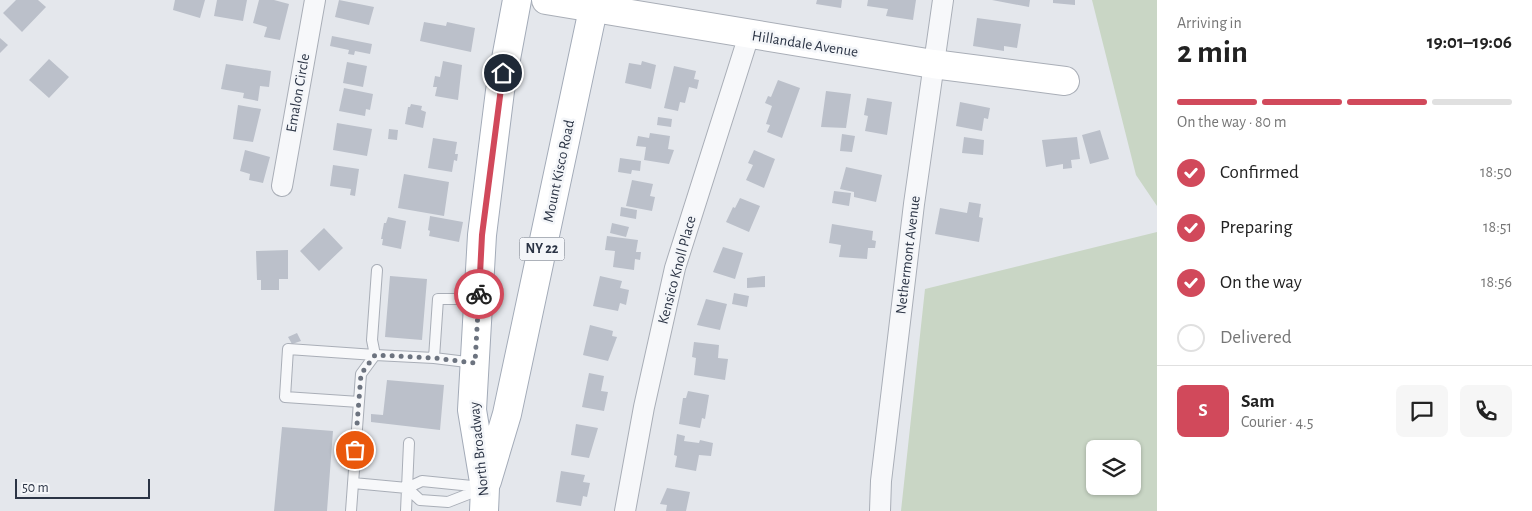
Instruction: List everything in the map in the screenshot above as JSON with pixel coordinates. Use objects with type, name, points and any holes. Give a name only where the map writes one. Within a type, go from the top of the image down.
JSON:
[{"type":"main road","name":"North Broadway","points":[[485,499],[472,410],[482,235],[500,91],[517,0]]},
{"type":"main road","name":"Hillandale Avenue","points":[[546,0],[594,5],[749,35],[933,64],[1065,81]]},
{"type":"main road","name":"Mount Kisco Road","points":[[485,499],[507,414],[594,5]]},
{"type":"street","name":"Emalon Circle","points":[[282,186],[315,0]]},
{"type":"street","name":"Nethermont Avenue","points":[[880,511],[881,481],[914,204],[943,0]]},
{"type":"street","name":"Kensico Knoll Place","points":[[625,511],[644,407],[675,268],[749,35]]},
{"type":"lane","points":[[351,511],[361,374],[375,355],[372,340],[377,270]]},
{"type":"lane","points":[[434,358],[438,299],[479,299]]},
{"type":"lane","points":[[359,402],[285,397],[288,349],[434,358],[475,363]]},
{"type":"lane","points":[[406,511],[409,443]]},
{"type":"lane","points":[[353,483],[407,488],[422,481],[485,499]]},
{"type":"lane","points":[[407,488],[420,500],[448,502],[485,499]]},
{"type":"green space","points":[[1092,0],[1157,0],[1157,206],[1136,175]]},
{"type":"green space","points":[[1157,232],[1157,511],[901,511],[925,289]]},
{"type":"building","points":[[16,0],[38,0],[46,7],[22,32],[3,13]]},
{"type":"building","points":[[175,0],[205,0],[200,18],[173,10]]},
{"type":"building","points":[[217,0],[247,0],[243,21],[214,16]]},
{"type":"building","points":[[259,0],[274,0],[289,4],[280,40],[264,37],[267,27],[253,23]]},
{"type":"building","points":[[339,0],[374,7],[369,25],[335,17]]},
{"type":"building","points":[[817,0],[842,0],[841,8],[816,4]]},
{"type":"building","points":[[868,0],[916,0],[913,20],[886,16],[888,9],[867,6]]},
{"type":"building","points":[[992,0],[1030,0],[1029,7]]},
{"type":"building","points":[[1053,0],[1075,0],[1075,5],[1053,3]]},
{"type":"building","points":[[977,18],[1021,24],[1017,48],[1004,46],[1004,51],[973,46]]},
{"type":"building","points":[[424,22],[446,26],[447,22],[475,28],[471,52],[420,41]]},
{"type":"building","points":[[332,36],[372,44],[370,54],[355,51],[354,55],[348,54],[349,50],[330,46]]},
{"type":"building","points":[[0,38],[8,45],[0,53]]},
{"type":"building","points":[[49,59],[69,77],[49,98],[29,80]]},
{"type":"building","points":[[443,61],[462,65],[458,100],[435,96],[437,87],[433,87],[435,76],[440,77]]},
{"type":"building","points":[[642,61],[656,65],[651,89],[625,83],[629,63],[641,65]]},
{"type":"building","points":[[347,62],[367,66],[363,87],[343,83]]},
{"type":"building","points":[[226,64],[271,71],[269,87],[260,86],[258,101],[243,98],[244,93],[221,89]]},
{"type":"building","points":[[674,66],[696,71],[694,79],[699,80],[697,89],[689,87],[685,103],[680,102],[678,111],[664,108]]},
{"type":"building","points":[[778,80],[800,88],[782,138],[767,132],[770,125],[766,124],[772,106],[765,103],[768,96],[771,97]]},
{"type":"building","points":[[344,88],[373,94],[370,110],[366,109],[365,116],[339,111]]},
{"type":"building","points":[[826,91],[851,94],[846,128],[821,127]]},
{"type":"building","points":[[867,98],[892,102],[887,135],[865,131],[868,116],[864,115]]},
{"type":"building","points":[[960,102],[990,108],[988,119],[984,118],[982,131],[956,126]]},
{"type":"building","points":[[411,104],[422,106],[421,110],[426,112],[423,128],[405,124],[408,107]]},
{"type":"building","points":[[238,105],[261,109],[253,142],[233,139]]},
{"type":"building","points":[[658,117],[672,119],[671,127],[657,125]]},
{"type":"building","points":[[337,123],[372,129],[367,156],[333,150]]},
{"type":"building","points":[[389,129],[398,130],[397,140],[388,139]]},
{"type":"building","points":[[1100,130],[1109,159],[1090,164],[1082,135]]},
{"type":"building","points":[[650,133],[670,136],[668,149],[674,150],[669,164],[644,160],[646,147],[636,146],[638,136],[649,138]]},
{"type":"building","points":[[842,134],[855,136],[852,152],[840,151]]},
{"type":"building","points":[[964,137],[984,140],[983,155],[962,153]]},
{"type":"building","points":[[1077,137],[1080,159],[1071,160],[1072,168],[1063,169],[1063,164],[1046,167],[1042,140]]},
{"type":"building","points":[[433,138],[457,142],[455,154],[458,154],[457,161],[454,160],[452,172],[428,168]]},
{"type":"building","points":[[245,150],[270,157],[263,183],[249,180],[250,174],[240,171]]},
{"type":"building","points":[[754,150],[775,159],[764,188],[746,180],[753,165],[748,163]]},
{"type":"building","points":[[620,158],[641,161],[640,171],[632,170],[631,174],[618,172]]},
{"type":"building","points":[[333,165],[359,169],[355,196],[350,195],[351,189],[330,186]]},
{"type":"building","points":[[846,167],[882,175],[876,202],[854,197],[854,192],[840,189]]},
{"type":"building","points":[[404,174],[449,182],[444,216],[398,208]]},
{"type":"building","points":[[632,180],[653,184],[650,196],[655,197],[652,211],[626,206]]},
{"type":"building","points":[[834,191],[851,193],[849,206],[832,203]]},
{"type":"building","points":[[740,198],[760,206],[749,232],[726,222],[733,207],[735,208]]},
{"type":"building","points":[[969,202],[981,204],[979,217],[983,218],[979,242],[935,234],[940,208],[967,213]]},
{"type":"building","points":[[621,207],[637,210],[636,219],[620,216]]},
{"type":"building","points":[[430,216],[463,222],[459,242],[429,236]]},
{"type":"building","points":[[388,217],[406,221],[401,249],[382,245],[383,239],[381,239],[384,223],[386,223]]},
{"type":"building","points":[[612,223],[629,227],[626,237],[610,233]]},
{"type":"building","points":[[832,224],[873,231],[872,240],[876,241],[875,248],[868,248],[867,259],[839,257],[841,245],[829,243]]},
{"type":"building","points":[[324,228],[343,248],[319,271],[300,251]]},
{"type":"building","points":[[607,236],[638,240],[636,252],[641,252],[640,260],[635,259],[634,270],[613,267],[615,251],[605,250]]},
{"type":"building","points":[[723,247],[743,253],[735,279],[713,272]]},
{"type":"building","points":[[288,250],[288,279],[279,279],[279,290],[261,290],[261,280],[257,280],[256,251]]},
{"type":"building","points":[[390,276],[427,279],[422,340],[385,337]]},
{"type":"building","points":[[600,276],[622,281],[620,288],[629,290],[626,305],[620,303],[618,311],[593,306]]},
{"type":"building","points":[[765,276],[765,287],[747,288],[747,278]]},
{"type":"building","points":[[734,293],[749,296],[747,307],[732,304]]},
{"type":"building","points":[[706,299],[727,304],[720,330],[697,325]]},
{"type":"building","points":[[590,325],[613,331],[612,336],[617,337],[608,361],[583,355]]},
{"type":"building","points":[[297,333],[301,341],[292,344],[288,337]]},
{"type":"building","points":[[694,342],[719,345],[718,358],[728,359],[725,380],[694,375],[696,358],[692,357]]},
{"type":"building","points":[[589,373],[604,376],[601,391],[608,392],[604,411],[582,407]]},
{"type":"building","points":[[387,380],[444,385],[440,430],[371,422],[371,414],[383,415]]},
{"type":"building","points":[[688,391],[709,395],[705,419],[702,418],[700,428],[679,424],[683,398],[686,398]]},
{"type":"building","points":[[576,424],[598,428],[589,458],[571,455]]},
{"type":"building","points":[[282,427],[333,431],[327,511],[274,511]]},
{"type":"building","points":[[677,434],[685,436],[684,441],[699,443],[700,440],[713,443],[711,456],[699,455],[696,471],[675,467],[677,456],[674,455]]},
{"type":"building","points":[[561,471],[585,475],[583,482],[590,483],[587,497],[583,496],[581,506],[556,502]]},
{"type":"building","points":[[667,488],[690,492],[686,511],[666,511],[667,505],[660,504]]},
{"type":"way so far","points":[[355,450],[361,374],[375,355],[434,358],[475,363],[479,294]]},
{"type":"route","points":[[479,294],[482,235],[503,73]]}]
